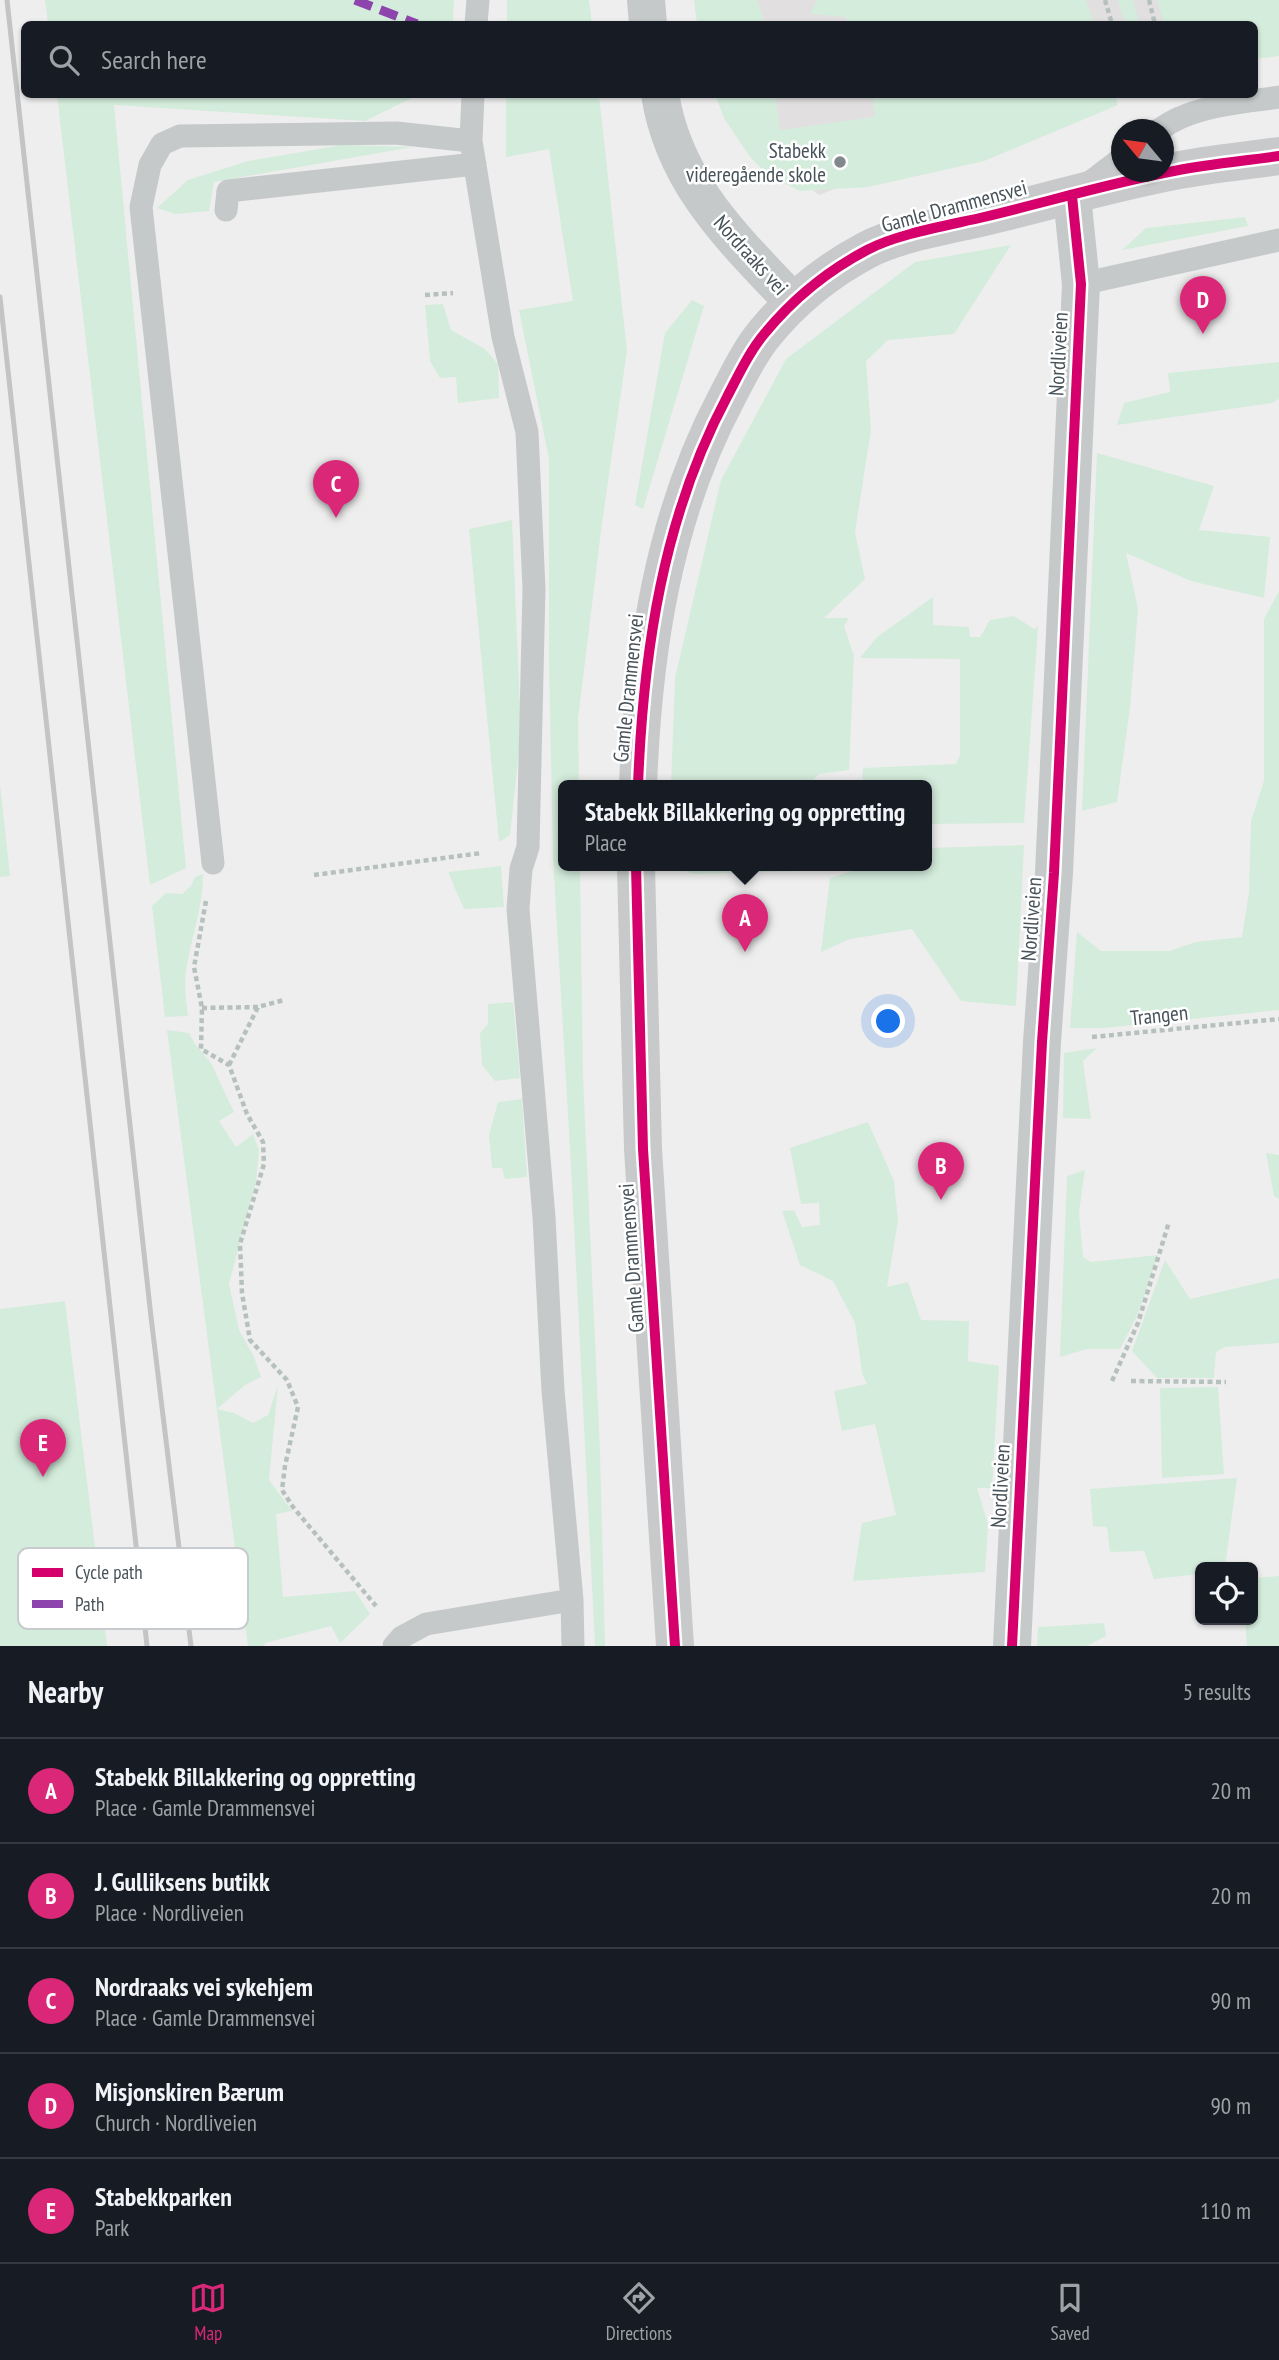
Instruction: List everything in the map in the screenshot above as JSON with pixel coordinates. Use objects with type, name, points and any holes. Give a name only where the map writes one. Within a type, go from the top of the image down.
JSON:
[{"type":"main road","name":"Gamle Drammensvei","points":[[638,780],[645,670],[659,584],[680,510],[710,429],[739,375],[763,336],[793,302],[832,270],[870,248],[917,233],[1174,171],[1279,156]]},
{"type":"main road","name":"Gamle Drammensvei","points":[[636,871],[643,1149],[675,1646]]},
{"type":"street","points":[[646,0],[648,21]]},
{"type":"street","name":"Nordraaks vei","points":[[660,98],[663,118],[693,187],[730,235],[793,302]]},
{"type":"street","name":"Nordliveien","points":[[1012,1646],[1042,1042],[1055,847],[1080,284],[1072,196]]},
{"type":"lane","points":[[476,21],[478,0]]},
{"type":"lane","points":[[1174,120],[1211,107],[1279,97]]},
{"type":"lane","points":[[473,98],[473,153],[503,337],[527,432],[534,589],[528,847],[521,869],[518,909],[544,1217],[553,1391],[572,1600],[573,1646]]},
{"type":"lane","points":[[213,863],[141,207],[150,165],[162,144],[180,136],[396,133],[473,153]]},
{"type":"lane","points":[[226,210],[228,191],[473,153]]},
{"type":"lane","points":[[1072,196],[1111,166]]},
{"type":"lane","points":[[1080,284],[1279,240]]},
{"type":"lane","points":[[398,1641],[426,1624],[572,1600]]},
{"type":"path","points":[[1105,0],[1111,21]]},
{"type":"path","points":[[1149,0],[1154,21]]},
{"type":"path","points":[[314,875],[528,847]]},
{"type":"path","points":[[213,863],[194,967],[202,1008],[201,1049],[229,1065],[247,1114],[263,1142],[264,1164],[240,1244],[242,1293],[250,1340],[287,1380],[298,1407],[282,1490],[398,1641]]},
{"type":"path","points":[[202,1008],[258,1007],[284,1000]]},
{"type":"path","points":[[229,1065],[258,1007]]},
{"type":"path","points":[[1112,1381],[1138,1324],[1169,1222]]},
{"type":"path","points":[[1131,1381],[1226,1382]]},
{"type":"shaded area","points":[[709,0],[1279,0],[1257,21],[713,21]]},
{"type":"shaded area","name":"Stabekk videregående skole","points":[[730,98],[1062,98],[819,195],[736,128]]},
{"type":"green space","points":[[45,0],[454,0],[453,21],[48,21]]},
{"type":"green space","points":[[507,0],[589,0],[592,21],[507,21]]},
{"type":"green space","points":[[694,0],[757,0],[764,21],[697,21]]},
{"type":"green space","points":[[816,0],[1086,0],[1093,21],[847,21],[846,17],[811,14]]},
{"type":"green space","points":[[1118,0],[1133,0],[1139,21],[1124,21]]},
{"type":"green space","points":[[1157,0],[1279,0],[1279,56],[1258,59],[1258,21],[1163,21]]},
{"type":"green space","points":[[57,98],[412,98],[365,121],[114,105],[186,868],[150,885]]},
{"type":"green space","points":[[506,98],[599,98],[627,351],[578,719],[579,780],[558,780],[558,871],[580,871],[583,1076],[600,1451],[605,1646],[595,1646],[553,859],[549,459],[519,310],[573,301],[549,149],[506,157]]},
{"type":"green space","name":"Stabekk videregående skole","points":[[716,98],[775,98],[780,130],[875,117],[872,98],[1116,98],[1118,105],[984,161],[868,187],[800,191],[768,175],[751,158],[725,120]]},
{"type":"green space","points":[[342,145],[413,147],[214,182],[209,211],[175,214],[157,208],[188,180],[248,161]]},
{"type":"green space","points":[[1245,217],[1248,226],[1122,250],[1146,228]]},
{"type":"green space","points":[[1011,245],[954,334],[888,340],[866,361],[871,430],[855,532],[865,579],[824,618],[849,618],[844,626],[854,656],[849,770],[819,774],[813,780],[671,780],[675,678],[721,480],[786,359],[915,262]]},
{"type":"green space","points":[[692,300],[704,306],[643,509],[635,505],[665,333]]},
{"type":"green space","points":[[443,304],[451,330],[485,349],[498,364],[499,398],[458,403],[456,377],[440,378],[430,361],[425,305]]},
{"type":"green space","points":[[1279,362],[1279,399],[1272,403],[1117,425],[1124,403],[1170,392],[1168,373]]},
{"type":"green space","points":[[1097,453],[1214,486],[1199,530],[1270,537],[1264,598],[1191,581],[1126,553],[1138,609],[1130,708],[1117,802],[1082,811]]},
{"type":"green space","points":[[512,520],[521,732],[510,835],[499,842],[469,529]]},
{"type":"green space","points":[[1279,591],[1279,1010],[1104,1028],[1070,1028],[1077,932],[1101,951],[1169,951],[1196,942],[1242,937],[1249,892],[1251,821],[1264,781],[1264,619]]},
{"type":"green space","points":[[933,597],[933,625],[969,627],[970,637],[980,637],[990,620],[1014,616],[1034,629],[1038,627],[1024,823],[932,824],[932,780],[862,779],[863,768],[956,764],[960,755],[960,659],[860,658],[877,637]]},
{"type":"green space","points":[[0,784],[10,876],[0,877]]},
{"type":"green space","points":[[1024,845],[1016,1006],[961,1001],[912,929],[850,939],[821,952],[830,878],[852,871],[932,871],[932,848]]},
{"type":"green space","points":[[501,866],[504,907],[464,909],[448,872]]},
{"type":"green space","points":[[685,871],[794,871],[694,874]]},
{"type":"green space","points":[[203,874],[199,911],[186,971],[188,1016],[165,1017],[152,906],[166,893],[182,894],[191,886],[195,877]]},
{"type":"green space","points":[[513,1002],[520,1078],[495,1081],[482,1065],[480,1033],[488,1024],[488,1004]]},
{"type":"green space","points":[[167,1030],[189,1033],[211,1063],[234,1112],[219,1121],[236,1147],[253,1134],[259,1150],[256,1182],[229,1284],[239,1330],[254,1357],[261,1377],[245,1385],[217,1409],[234,1413],[253,1423],[268,1415],[278,1385],[269,1480],[292,1511],[276,1514],[283,1597],[355,1591],[370,1614],[340,1643],[331,1626],[265,1643],[264,1646],[248,1646],[246,1629],[248,1629],[248,1548],[235,1548]]},
{"type":"green space","points":[[1097,1048],[1083,1061],[1091,1119],[1063,1118],[1064,1053]]},
{"type":"green space","points":[[522,1099],[527,1177],[505,1179],[502,1168],[492,1168],[489,1135],[498,1102]]},
{"type":"green space","points":[[868,1122],[894,1181],[898,1221],[887,1287],[908,1282],[921,1320],[969,1321],[968,1361],[999,1366],[992,1488],[977,1488],[988,1524],[985,1572],[853,1581],[862,1523],[896,1515],[875,1424],[842,1431],[834,1391],[867,1384],[862,1373],[855,1323],[833,1281],[800,1265],[782,1211],[794,1210],[802,1227],[820,1225],[819,1203],[801,1204],[790,1148]]},
{"type":"green space","points":[[1266,1153],[1279,1155],[1279,1199],[1274,1196]]},
{"type":"green space","points":[[1085,1170],[1079,1212],[1083,1257],[1091,1262],[1158,1255],[1137,1316],[1120,1349],[1087,1349],[1060,1357],[1067,1176]]},
{"type":"green space","points":[[1165,1260],[1190,1299],[1279,1278],[1279,1343],[1225,1347],[1216,1352],[1214,1378],[1157,1378],[1132,1351]]},
{"type":"green space","points":[[65,1301],[95,1548],[18,1548],[18,1629],[105,1629],[107,1646],[0,1646],[0,1309]]},
{"type":"green space","points":[[1218,1387],[1224,1474],[1162,1478],[1160,1388]]},
{"type":"green space","points":[[1237,1478],[1226,1562],[1195,1562],[1195,1575],[1154,1579],[1144,1551],[1110,1552],[1107,1527],[1093,1526],[1090,1489]]},
{"type":"green space","points":[[1279,1576],[1279,1646],[1247,1646],[1245,1625],[1258,1625],[1258,1578]]},
{"type":"green space","points":[[1104,1623],[1106,1636],[1087,1646],[1037,1646],[1038,1627]]},
{"type":"railway","points":[[7,0],[151,1317],[179,1548]]},
{"type":"railway","points":[[0,297],[136,1548]]},
{"type":"railway","points":[[145,1629],[147,1646]]},
{"type":"railway","points":[[189,1629],[191,1646]]},
{"type":"marked path","points":[[355,0],[409,21]]},
{"type":"cycle path","points":[[638,780],[651,636],[672,537],[705,443],[727,397],[759,340],[787,309],[838,267],[893,239],[1150,176],[1200,166],[1279,156]]},
{"type":"cycle path","points":[[1012,1646],[1042,1042],[1054,873],[1081,284],[1072,196]]},
{"type":"cycle path","points":[[636,871],[643,1149],[675,1646]]},
{"type":"place","name":"Stabekk videregående skole","points":[[840,162]]},
{"type":"place","name":"Misjonskiren Bærum","points":[[1203,334]]},
{"type":"place","name":"Nordraaks vei sykehjem","points":[[336,518]]},
{"type":"place","name":"Stabekk Billakkering og oppretting","points":[[745,952]]},
{"type":"place","name":"J. Gulliksens butikk","points":[[941,1200]]},
{"type":"place","name":"Stabekkparken","points":[[43,1477]]}]
